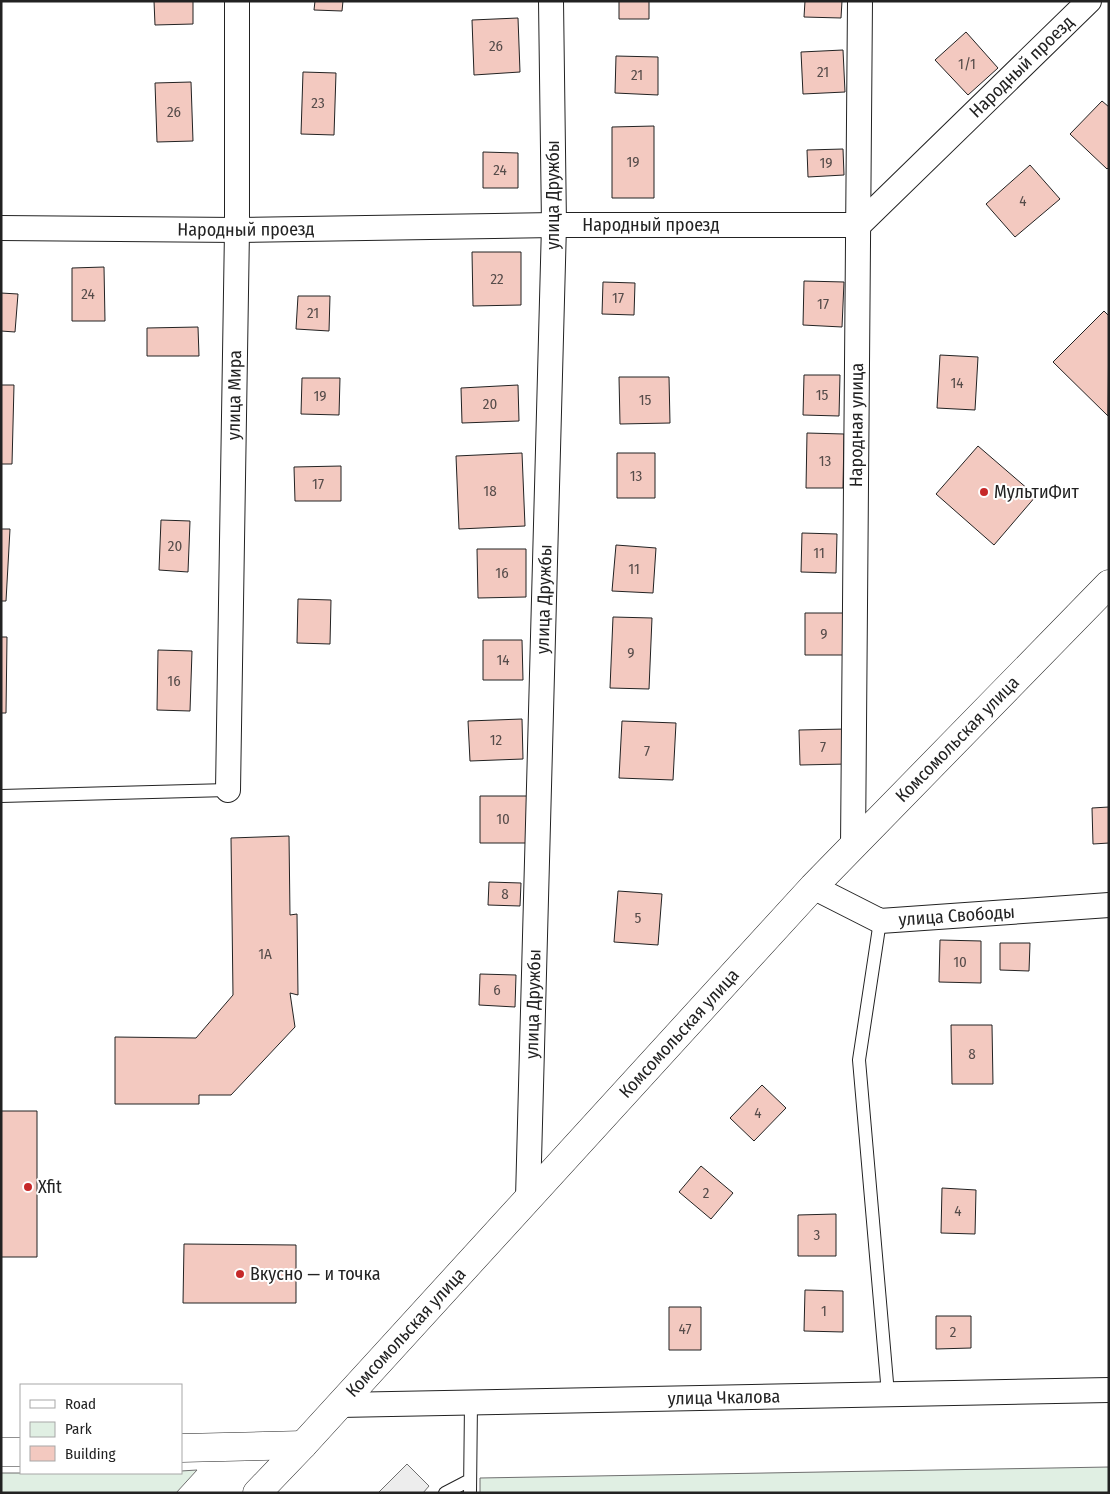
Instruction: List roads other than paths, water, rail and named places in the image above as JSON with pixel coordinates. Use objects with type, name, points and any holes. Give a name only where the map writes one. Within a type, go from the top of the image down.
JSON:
[{"type":"main road","name":"Комсомольская улица","points":[[257,1493],[813,887],[1109,584]]},
{"type":"main road","points":[[182,1448],[303,1445]]},
{"type":"main road","points":[[1,1452],[20,1452]]},
{"type":"street","name":"улица Мира","points":[[228,790],[237,230],[238,1]]},
{"type":"street","name":"улица Дружбы","points":[[528,1198],[554,225],[552,1]]},
{"type":"street","name":"Народная улица","points":[[853,847],[860,1]]},
{"type":"street","name":"Народный проезд","points":[[1,228],[237,230],[554,225],[859,225],[1089,1]]},
{"type":"street","name":"улица Свободы","points":[[813,887],[880,920],[1109,906]]},
{"type":"street","name":"улица Чкалова","points":[[339,1405],[1109,1390]]},
{"type":"lane","points":[[1,796],[228,790]]},
{"type":"lane","points":[[880,920],[859,1060],[888,1394]]},
{"type":"lane","points":[[445,1493],[470,1486],[470,1403]]},
{"type":"place","name":"МультиФит","points":[[984,492]]},
{"type":"place","name":"Xfit","points":[[28,1187]]},
{"type":"place","name":"Вкусно — и точка","points":[[240,1274]]}]
